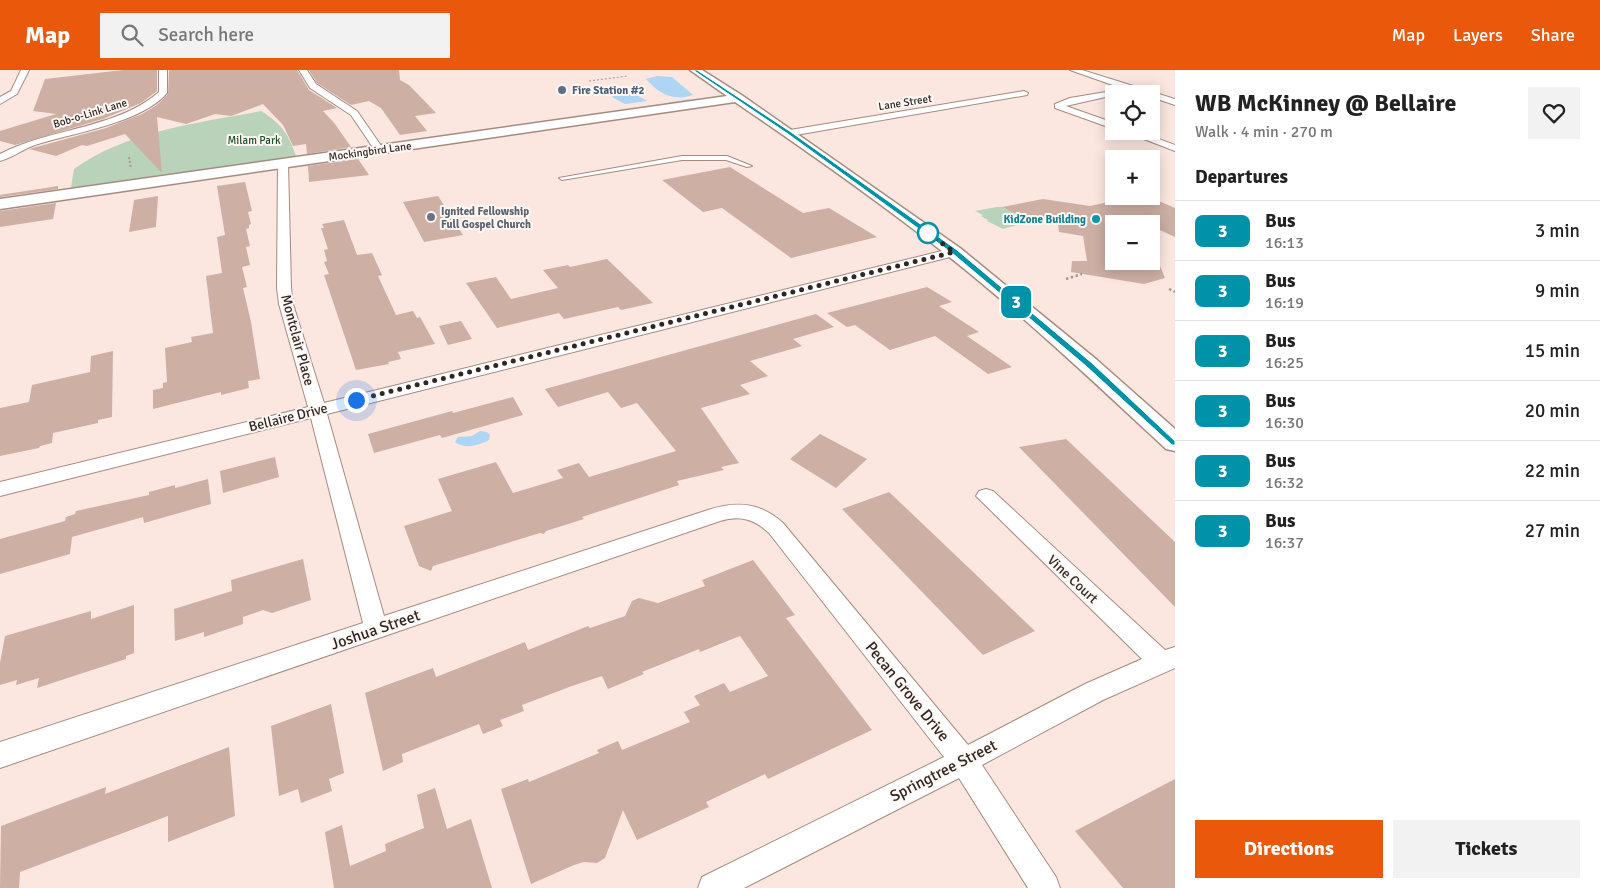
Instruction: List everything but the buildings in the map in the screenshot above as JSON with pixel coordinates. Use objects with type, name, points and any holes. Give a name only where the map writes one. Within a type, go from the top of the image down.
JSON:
[{"type":"main road","points":[[695,70],[790,133],[954,252],[1089,365],[1175,443]]},
{"type":"main road","name":"Mockingbird Lane","points":[[0,204],[739,98]]},
{"type":"street","points":[[0,101],[14,92],[25,70]]},
{"type":"street","name":"Bob-o-Link Lane","points":[[0,158],[38,141],[121,116],[148,105],[163,93],[163,70]]},
{"type":"street","points":[[303,70],[313,86],[354,113],[379,150]]},
{"type":"street","points":[[1074,70],[1122,85]]},
{"type":"street","name":"Lane Street","points":[[790,133],[1024,93]]},
{"type":"street","points":[[1105,95],[1070,101],[1058,106],[1105,123]]},
{"type":"street","points":[[1160,97],[1175,102]]},
{"type":"street","points":[[1152,140],[1175,148]]},
{"type":"street","name":"Montclair Place","points":[[283,163],[285,296],[290,321],[317,410],[376,629]]},
{"type":"street","name":"Bellaire Drive","points":[[0,489],[954,252]]},
{"type":"street","name":"Vine Court","points":[[986,496],[1168,659]]},
{"type":"street","name":"Joshua Street","points":[[0,755],[722,513],[740,510],[750,511]]},
{"type":"street","name":"Pecan Grove Drive","points":[[750,511],[763,516],[776,528],[964,760],[1045,888]]},
{"type":"street","name":"Springtree Street","points":[[713,888],[1073,702],[1168,659]]},
{"type":"lane","points":[[562,178],[682,158],[727,158],[749,166]]},
{"type":"path","points":[[589,81],[628,76]]},
{"type":"path","points":[[1066,279],[1082,274]]},
{"type":"path","points":[[1169,289],[1175,292]]},
{"type":"green space","name":"Milam Park","points":[[261,111],[275,121],[285,132],[298,161],[166,176],[160,175],[70,194],[74,169],[94,156],[116,146],[163,130]]},
{"type":"green space","points":[[1002,207],[1026,219],[1018,221],[1021,224],[1003,229],[987,221],[981,216],[983,215],[975,211]]},
{"type":"water","points":[[657,76],[672,77],[693,95],[673,97],[662,93],[646,79]]},
{"type":"water","points":[[633,93],[647,101],[625,104],[612,97],[615,95]]},
{"type":"water","points":[[480,431],[487,432],[490,435],[489,440],[468,446],[455,442],[458,437],[472,436]]},
{"type":"waterway","points":[[669,104],[689,101]]},
{"type":"bus line","name":"3","points":[[695,70],[719,84],[790,133],[954,252],[1025,309],[1175,443]]},
{"type":"place","name":"Fire Station #2","points":[[562,90]]},
{"type":"place","name":"Ignited Fellowship Full Gospel Church","points":[[431,217]]},
{"type":"place","name":"KidZone Building","points":[[1096,219]]},
{"type":"route","points":[[356,400],[954,252],[924,230],[928,233]]}]
